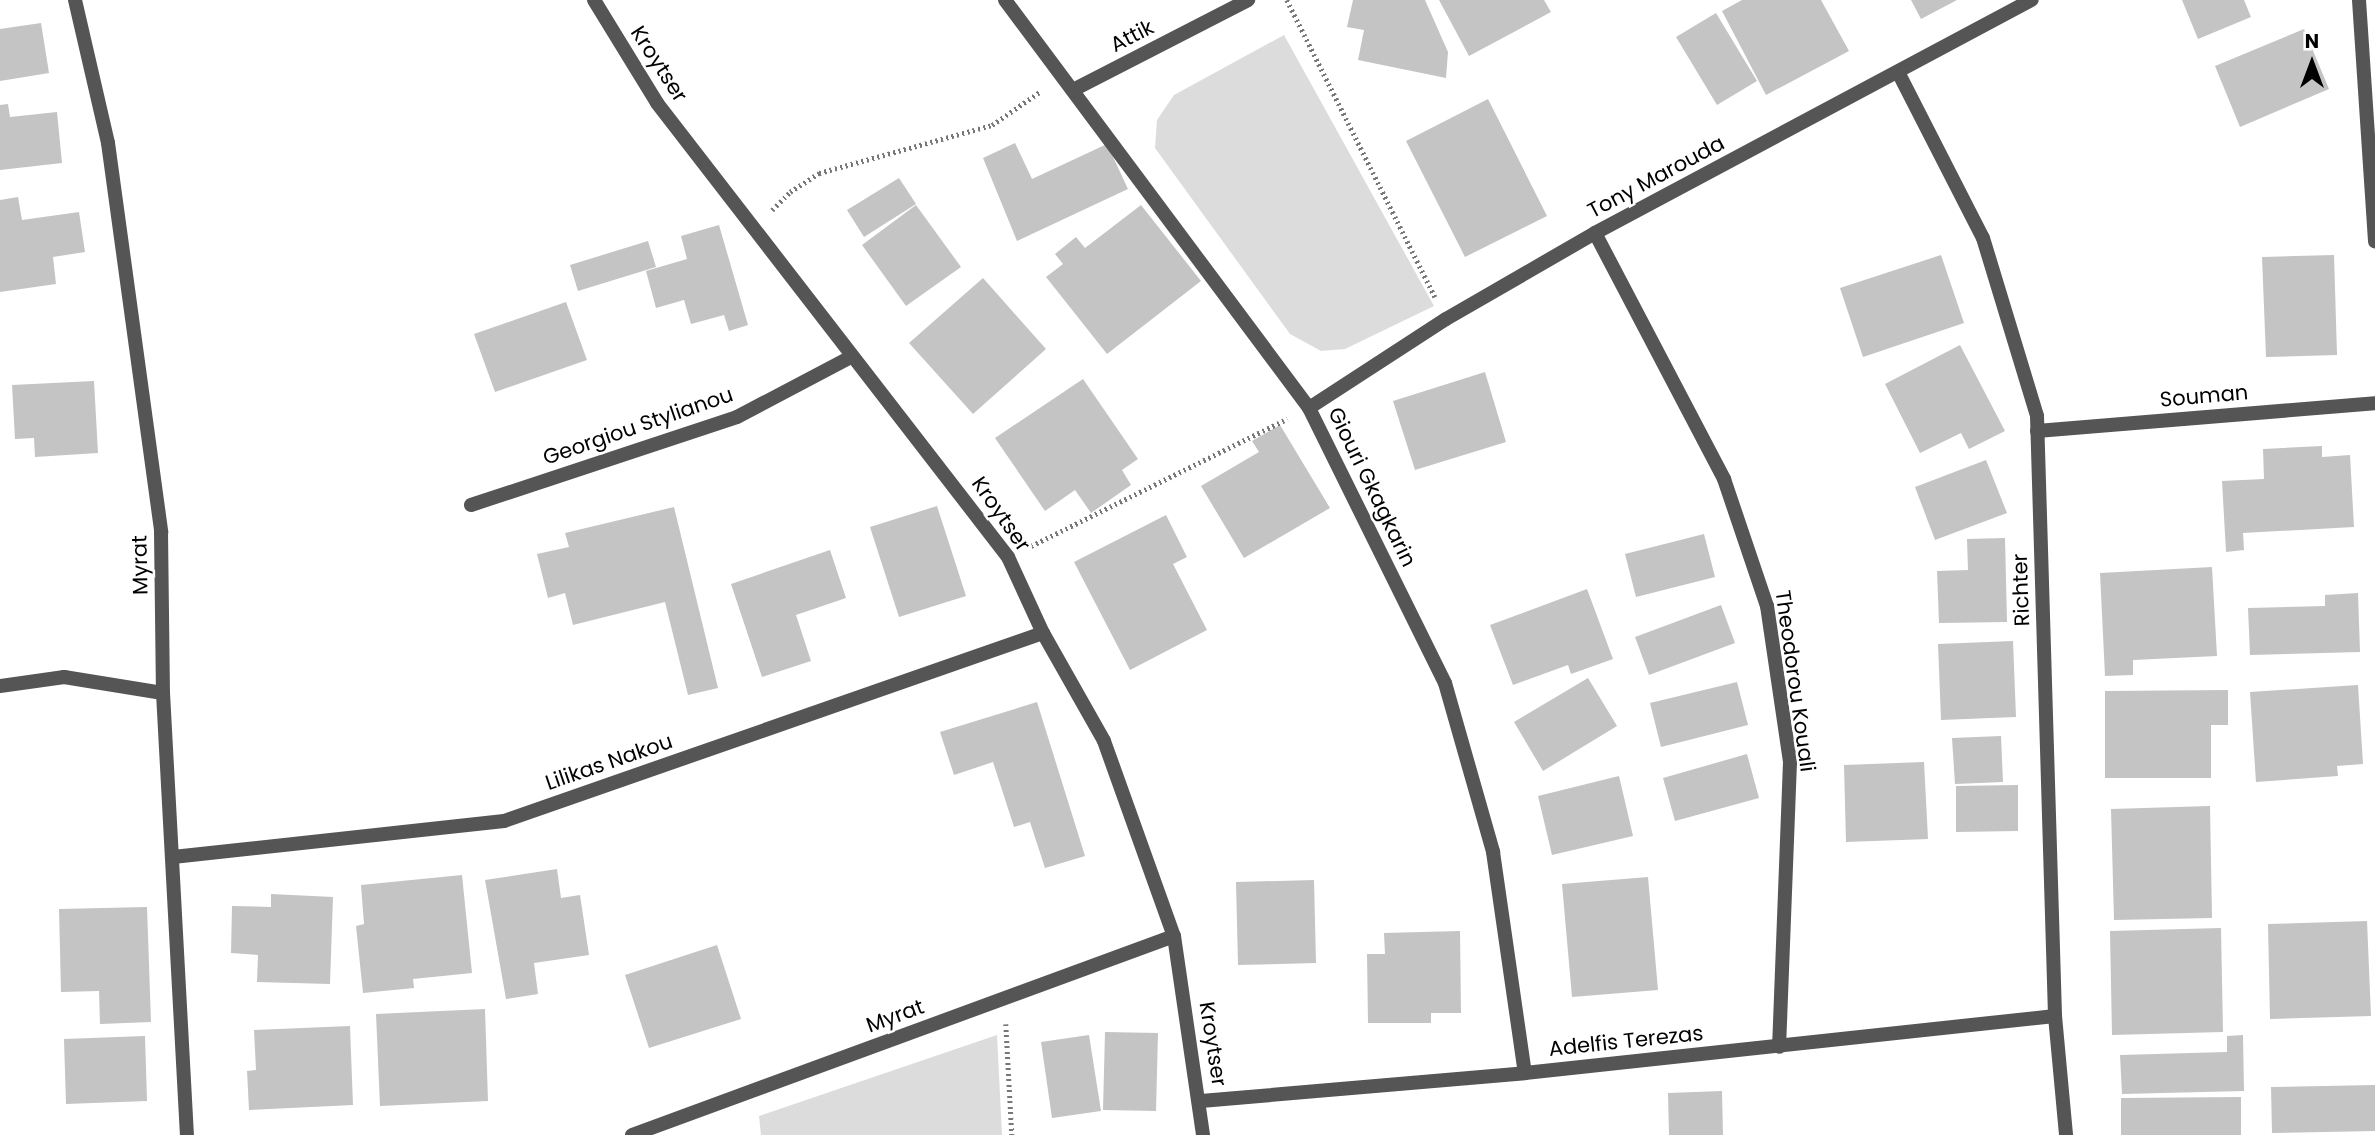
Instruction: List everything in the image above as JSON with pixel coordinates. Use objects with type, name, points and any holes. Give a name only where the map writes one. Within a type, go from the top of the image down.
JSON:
[{"type":"street","name":"Myrat","points":[[75,0],[108,143],[161,532],[163,693],[187,1135]]},
{"type":"street","name":"Kroytser","points":[[594,0],[657,103],[753,232],[1008,557],[1043,633],[1104,741],[1174,936],[1201,1101],[1203,1135]]},
{"type":"street","name":"Giouri Gkagkarin","points":[[1005,0],[1309,408],[1445,683],[1493,852],[1525,1073]]},
{"type":"street","name":"Attik","points":[[1073,90],[1248,0]]},
{"type":"street","name":"Tony Marouda","points":[[1309,408],[1446,319],[1595,233],[2032,0]]},
{"type":"street","points":[[2359,0],[2375,241]]},
{"type":"street","name":"Richter","points":[[1898,72],[1983,237],[2037,416],[2055,1016],[2066,1135]]},
{"type":"street","name":"Theodorou Kouali","points":[[1595,233],[1724,479],[1767,607],[1790,762],[1779,1046]]},
{"type":"street","name":"Georgiou Stylianou","points":[[471,505],[737,417],[851,356]]},
{"type":"street","name":"Souman","points":[[2037,432],[2375,403]]},
{"type":"street","name":"Lilikas Nakou","points":[[173,857],[504,821],[1043,633]]},
{"type":"street","points":[[0,685],[64,677],[163,693]]},
{"type":"street","name":"Myrat","points":[[632,1135],[1174,936]]},
{"type":"street","name":"Adelfis Terezas","points":[[1201,1101],[1525,1073],[2055,1016]]},
{"type":"path","points":[[1287,0],[1446,319]]},
{"type":"path","points":[[753,232],[789,192],[819,173],[992,125],[1061,76]]},
{"type":"path","points":[[1008,557],[1309,408]]},
{"type":"path","points":[[1004,998],[1012,1135]]},
{"type":"shaded area","points":[[1284,35],[1434,306],[1345,349],[1321,351],[1290,334],[1155,148],[1157,120],[1174,95]]},
{"type":"shaded area","points":[[997,1035],[1002,1135],[761,1135],[759,1116]]},
{"type":"building","points":[[1353,0],[1425,0],[1448,52],[1446,78],[1358,60],[1364,30],[1347,27]]},
{"type":"building","points":[[1439,0],[1544,0],[1551,12],[1469,56]]},
{"type":"building","points":[[1742,0],[1821,0],[1849,51],[1766,95],[1722,11]]},
{"type":"building","points":[[1911,0],[1957,0],[1921,19]]},
{"type":"building","points":[[2182,0],[2244,0],[2251,17],[2198,39]]},
{"type":"building","points":[[1716,13],[1757,81],[1717,105],[1676,37]]},
{"type":"building","points":[[41,23],[49,73],[0,81],[0,29]]},
{"type":"building","points":[[2304,29],[2329,89],[2240,127],[2215,66]]},
{"type":"building","points":[[1488,99],[1547,216],[1465,257],[1406,141]]},
{"type":"building","points":[[8,104],[10,117],[57,112],[62,163],[0,170],[0,105]]},
{"type":"building","points":[[1015,143],[1032,179],[1107,144],[1128,189],[1017,241],[983,158]]},
{"type":"building","points":[[899,178],[916,204],[864,237],[847,210]]},
{"type":"building","points":[[18,197],[22,220],[79,212],[85,252],[53,257],[56,284],[0,292],[0,200]]},
{"type":"building","points":[[916,205],[961,267],[906,306],[862,245]]},
{"type":"building","points":[[1141,205],[1201,281],[1107,354],[1046,277],[1063,264],[1055,254],[1076,237],[1085,248]]},
{"type":"building","points":[[719,225],[748,325],[729,331],[724,315],[691,324],[684,300],[656,308],[646,271],[687,259],[681,236]]},
{"type":"building","points":[[648,241],[656,267],[578,291],[570,265]]},
{"type":"building","points":[[1941,255],[1964,323],[1863,357],[1840,288]]},
{"type":"building","points":[[2334,255],[2337,355],[2266,357],[2262,257]]},
{"type":"building","points":[[983,278],[1046,349],[973,414],[909,343]]},
{"type":"building","points":[[566,302],[587,360],[495,392],[474,334]]},
{"type":"building","points":[[1960,345],[2005,431],[1969,449],[1961,433],[1920,453],[1885,384]]},
{"type":"building","points":[[1485,372],[1506,442],[1415,470],[1393,401]]},
{"type":"building","points":[[1083,379],[1138,459],[1122,470],[1131,485],[1091,513],[1075,490],[1045,511],[995,438]]},
{"type":"building","points":[[94,381],[98,453],[35,457],[34,438],[15,439],[12,385]]},
{"type":"building","points":[[1280,425],[1330,508],[1244,558],[1201,486],[1259,452],[1252,441]]},
{"type":"building","points":[[2322,446],[2322,457],[2350,455],[2354,527],[2243,533],[2244,550],[2226,552],[2222,481],[2264,479],[2263,449]]},
{"type":"building","points":[[1986,460],[2007,513],[1935,540],[1915,487]]},
{"type":"building","points":[[937,506],[966,596],[899,617],[870,527]]},
{"type":"building","points":[[674,507],[718,688],[688,695],[665,602],[573,625],[565,593],[548,598],[537,554],[569,547],[565,533]]},
{"type":"building","points":[[1166,515],[1187,557],[1173,564],[1207,630],[1130,670],[1074,562]]},
{"type":"building","points":[[1704,534],[1715,577],[1636,597],[1625,554]]},
{"type":"building","points":[[2005,538],[2007,622],[1939,623],[1937,571],[1968,570],[1967,539]]},
{"type":"building","points":[[830,550],[846,598],[796,615],[811,661],[762,677],[731,584]]},
{"type":"building","points":[[2212,567],[2217,656],[2133,660],[2133,675],[2105,676],[2100,573]]},
{"type":"building","points":[[1587,589],[1613,659],[1571,674],[1568,665],[1513,685],[1490,625]]},
{"type":"building","points":[[2358,593],[2360,652],[2250,655],[2248,608],[2325,606],[2325,595]]},
{"type":"building","points":[[1721,605],[1735,643],[1649,675],[1635,637]]},
{"type":"building","points":[[2013,641],[2016,717],[1941,720],[1938,644]]},
{"type":"building","points":[[1588,678],[1617,726],[1543,771],[1514,722]]},
{"type":"building","points":[[1737,682],[1748,725],[1661,747],[1650,703]]},
{"type":"building","points":[[2358,685],[2363,764],[2337,766],[2338,776],[2256,782],[2250,692]]},
{"type":"building","points":[[2228,690],[2228,725],[2211,725],[2211,778],[2105,778],[2105,691]]},
{"type":"building","points":[[1037,702],[1085,856],[1045,868],[1030,822],[1014,827],[993,762],[954,775],[940,732]]},
{"type":"building","points":[[2001,736],[2003,782],[1955,784],[1952,738]]},
{"type":"building","points":[[1747,754],[1759,798],[1675,821],[1663,778]]},
{"type":"building","points":[[1924,762],[1928,839],[1846,842],[1844,765]]},
{"type":"building","points":[[1619,776],[1633,836],[1552,855],[1538,796]]},
{"type":"building","points":[[2018,785],[2018,831],[1956,832],[1956,786]]},
{"type":"building","points":[[2210,806],[2212,918],[2114,920],[2111,809]]},
{"type":"building","points":[[557,869],[561,898],[580,895],[589,955],[534,963],[538,994],[506,999],[485,880]]},
{"type":"building","points":[[462,875],[472,973],[413,979],[414,988],[363,993],[356,926],[364,924],[361,885]]},
{"type":"building","points":[[1648,877],[1658,990],[1572,997],[1562,884]]},
{"type":"building","points":[[1314,880],[1316,963],[1238,965],[1236,882]]},
{"type":"building","points":[[271,894],[333,897],[330,984],[257,982],[258,955],[231,953],[232,906],[271,907]]},
{"type":"building","points":[[147,907],[151,1022],[100,1024],[99,991],[61,992],[59,909]]},
{"type":"building","points":[[2367,921],[2371,1016],[2270,1019],[2268,924]]},
{"type":"building","points":[[2221,928],[2223,1032],[2112,1035],[2110,931]]},
{"type":"building","points":[[1460,931],[1461,1013],[1431,1013],[1431,1023],[1368,1023],[1367,954],[1385,954],[1384,933]]},
{"type":"building","points":[[717,945],[741,1019],[649,1048],[625,975]]},
{"type":"building","points":[[485,1009],[488,1101],[380,1106],[376,1014]]},
{"type":"building","points":[[350,1026],[353,1105],[249,1110],[247,1071],[256,1070],[254,1030]]},
{"type":"building","points":[[1105,1032],[1158,1033],[1156,1111],[1103,1110]]},
{"type":"building","points":[[1089,1035],[1101,1111],[1052,1118],[1041,1042]]},
{"type":"building","points":[[2243,1035],[2244,1091],[2122,1094],[2120,1055],[2227,1052],[2227,1036]]},
{"type":"building","points":[[145,1036],[147,1101],[66,1104],[64,1039]]},
{"type":"building","points":[[2375,1085],[2375,1131],[2272,1133],[2271,1087]]},
{"type":"building","points":[[1722,1091],[1723,1135],[1669,1135],[1668,1093]]},
{"type":"building","points":[[2241,1097],[2241,1135],[2121,1135],[2121,1098]]}]
